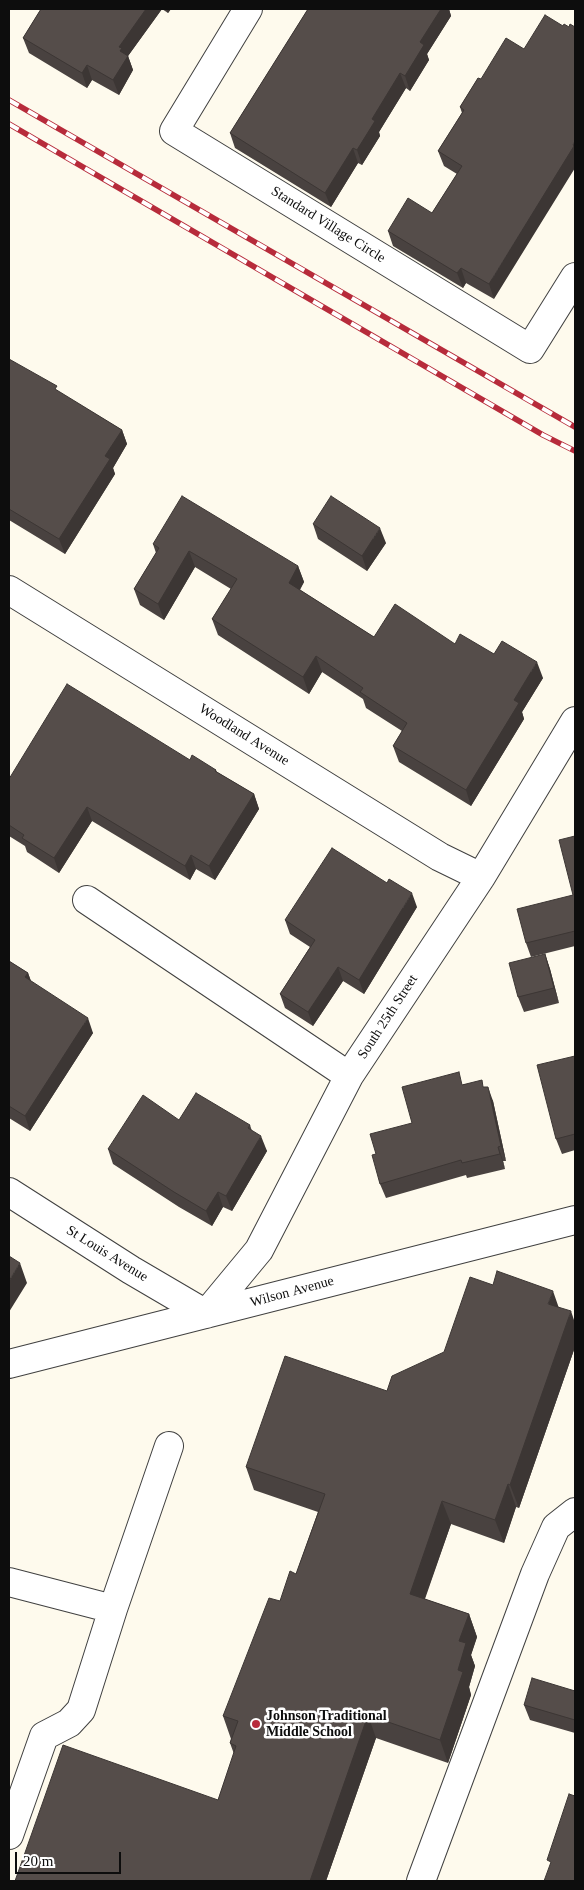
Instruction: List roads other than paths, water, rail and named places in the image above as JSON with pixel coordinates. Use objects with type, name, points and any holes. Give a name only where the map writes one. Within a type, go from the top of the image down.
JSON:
[{"type":"street","name":"Standard Village Circle","points":[[248,9],[174,130],[530,349],[575,277]]},
{"type":"street","name":"Woodland Avenue","points":[[9,590],[440,857],[481,877]]},
{"type":"street","name":"South 25th Street","points":[[206,1314],[259,1250],[349,1076],[481,877],[575,721]]},
{"type":"street","points":[[86,900],[349,1076]]},
{"type":"street","name":"St Louis Avenue","points":[[9,1192],[131,1270],[206,1314]]},
{"type":"street","name":"Wilson Avenue","points":[[9,1364],[575,1220]]},
{"type":"street","points":[[9,1835],[44,1736],[69,1723],[81,1710],[113,1609],[169,1446]]},
{"type":"street","points":[[420,1881],[535,1574],[556,1527],[575,1512]]},
{"type":"street","points":[[9,1582],[113,1609]]},
{"type":"railway","points":[[9,100],[575,427]]},
{"type":"railway","points":[[9,124],[543,435],[575,451]]},
{"type":"place","name":"Johnson Traditional Middle School","points":[[256,1724]]}]
